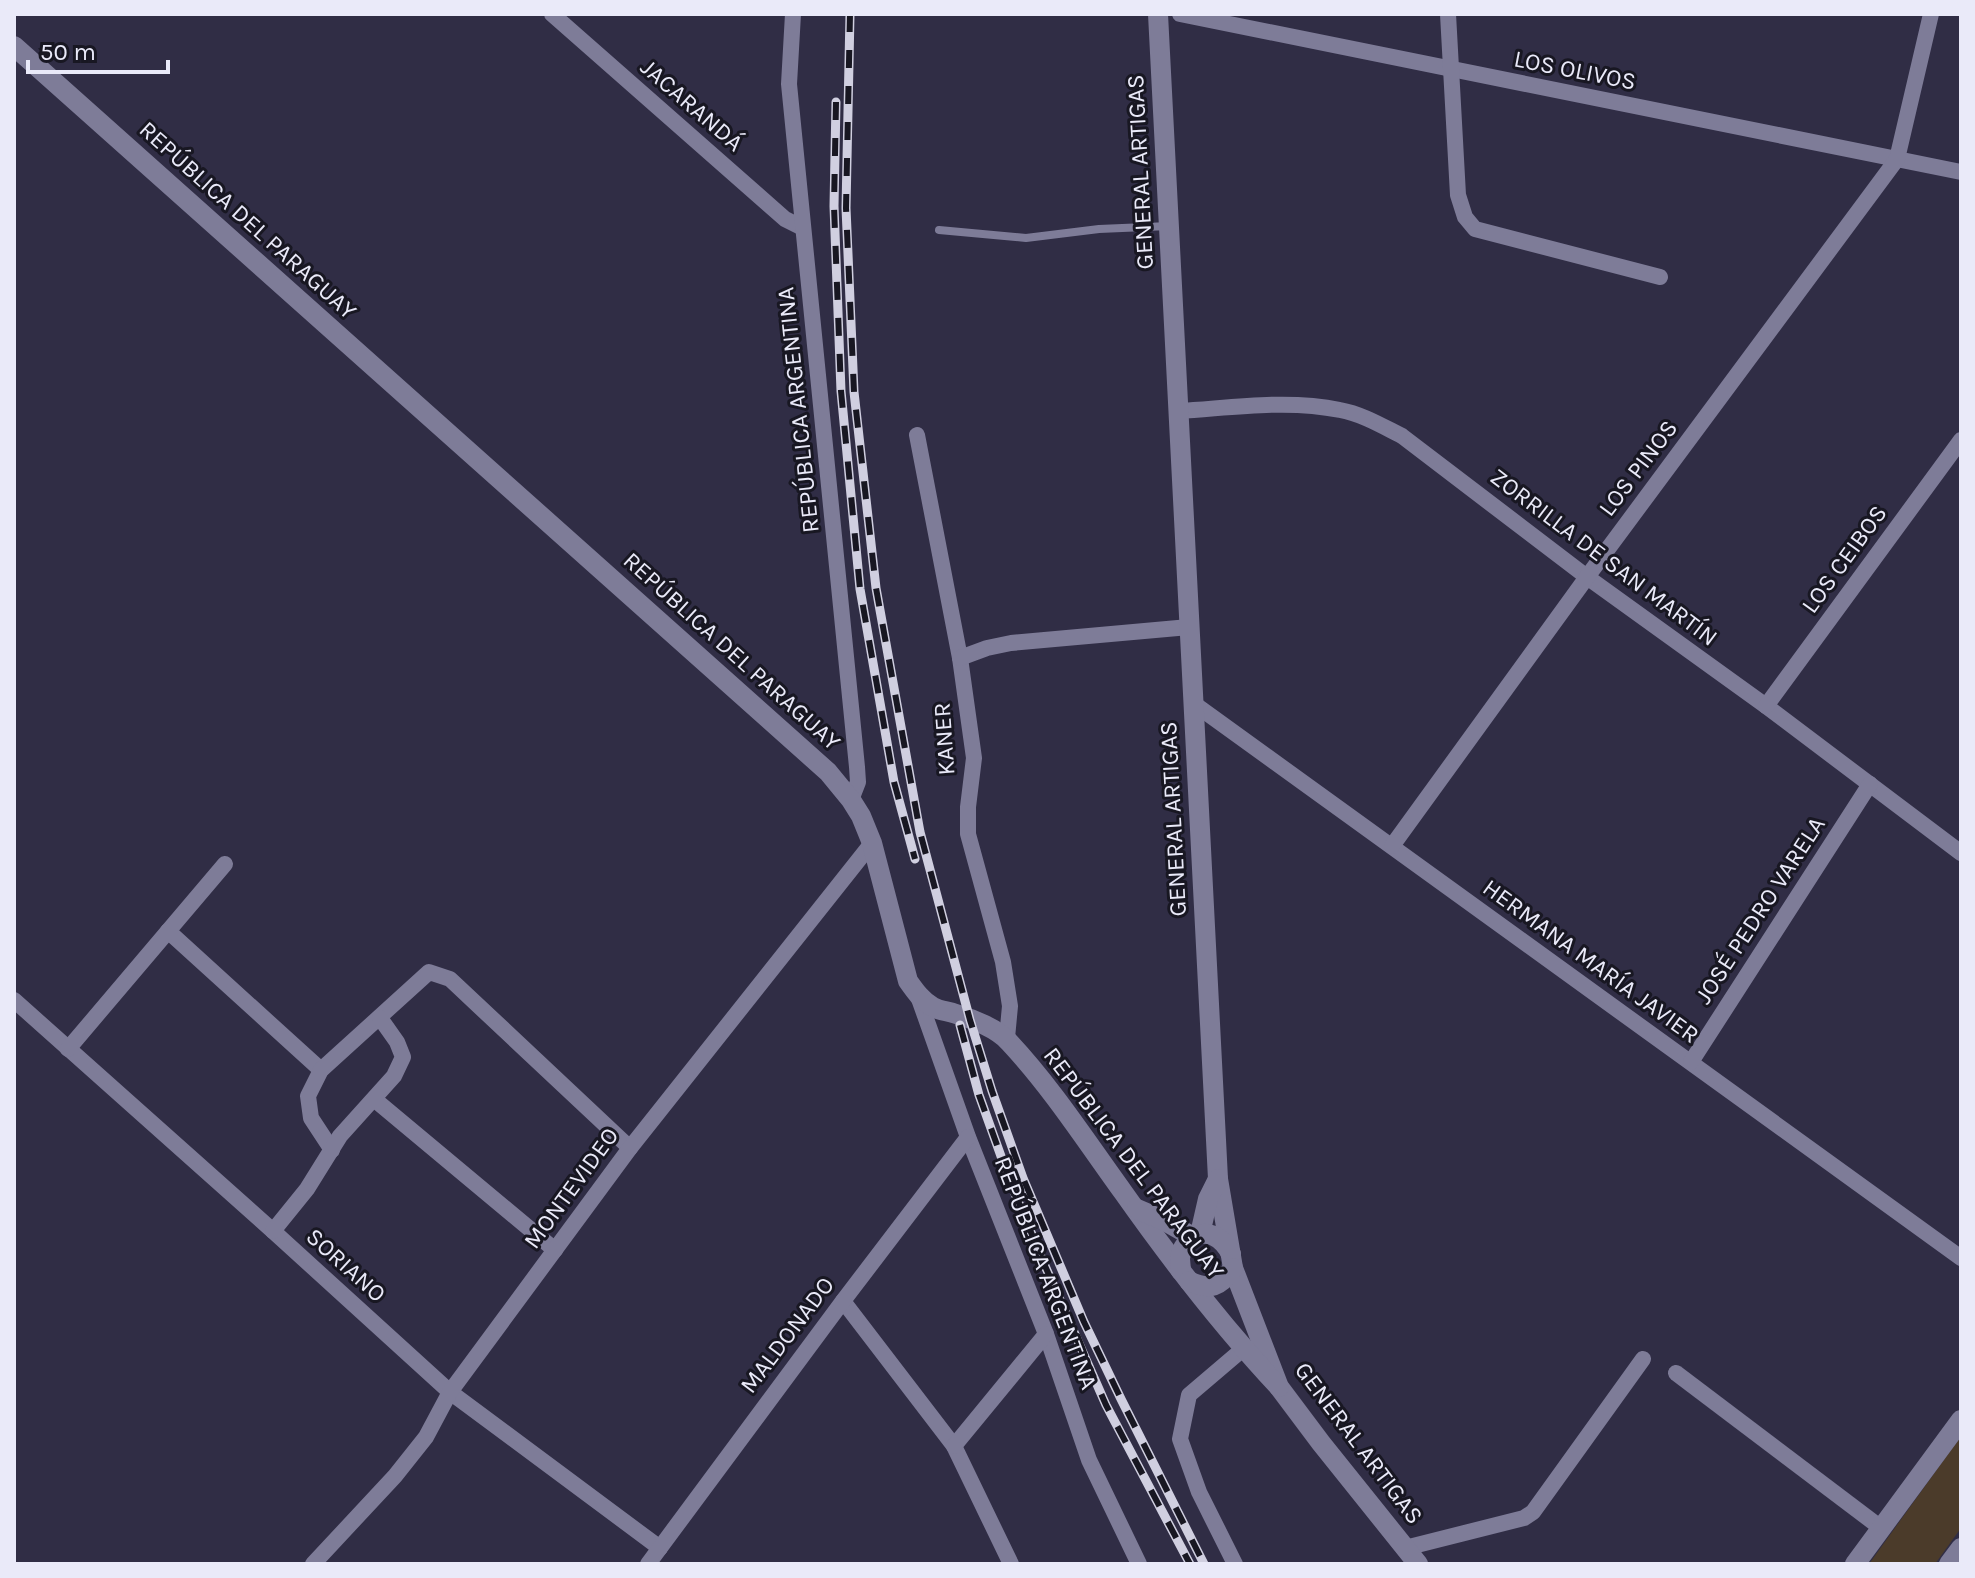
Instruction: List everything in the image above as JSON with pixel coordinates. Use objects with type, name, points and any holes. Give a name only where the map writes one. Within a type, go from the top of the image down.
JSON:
[{"type":"street","name":"JACARANDÁ","points":[[552,14],[785,219],[803,228]]},
{"type":"street","name":"REPÚBLICA ARGENTINA","points":[[793,14],[789,84],[857,767],[858,782],[851,800]]},
{"type":"street","name":"GENERAL ARTIGAS","points":[[1158,14],[1218,1179],[1232,1261],[1279,1387],[1411,1556]]},
{"type":"street","name":"LOS OLIVOS","points":[[1180,14],[1961,172]]},
{"type":"street","points":[[1448,14],[1458,195],[1465,217],[1475,229],[1660,277]]},
{"type":"street","points":[[1897,159],[1931,14]]},
{"type":"street","name":"REPÚBLICA DEL PARAGUAY","points":[[14,46],[828,772],[861,816],[872,843],[908,981],[918,995],[931,1006],[991,1028],[1007,1038],[1058,1100],[1185,1276],[1243,1349],[1279,1387]]},
{"type":"street","name":"LOS PINOS","points":[[1392,846],[1897,159]]},
{"type":"street","name":"ZORRILLA DE SAN MARTÍN","points":[[1179,411],[1273,405],[1313,406],[1342,410],[1402,436],[1587,577],[1766,706],[1961,853]]},
{"type":"street","name":"KANER","points":[[917,435],[960,658],[974,758],[968,834],[1003,962],[1010,1006],[1007,1038]]},
{"type":"street","name":"LOS CEIBOS","points":[[1766,706],[1961,440]]},
{"type":"street","points":[[960,658],[1011,643],[1189,627]]},
{"type":"street","name":"HERMANA MARÍA JAVIER","points":[[1193,703],[1961,1258]]},
{"type":"street","name":"JOSÉ PEDRO VARELA","points":[[1691,1062],[1870,784]]},
{"type":"street","name":"MONTEVIDEO","points":[[313,1564],[395,1476],[426,1437],[450,1392],[630,1148],[872,843]]},
{"type":"street","points":[[68,1049],[225,864]]},
{"type":"street","points":[[168,931],[321,1070]]},
{"type":"street","points":[[332,1150],[311,1118],[308,1096],[321,1070],[429,972],[450,979],[630,1148]]},
{"type":"street","name":"REPÚBLICA ARGENTINA","points":[[918,995],[968,1137],[1046,1334],[1089,1460],[1139,1564]]},
{"type":"street","name":"SORIANO","points":[[14,1000],[450,1392],[660,1548]]},
{"type":"street","points":[[273,1231],[307,1189],[340,1136],[394,1076],[403,1057],[397,1042],[380,1018]]},
{"type":"street","points":[[374,1099],[555,1250]]},
{"type":"street","name":"MALDONADO","points":[[648,1564],[968,1137]]},
{"type":"street","points":[[1134,1208],[1196,1235],[1213,1235],[1226,1243],[1232,1261],[1226,1278],[1215,1286],[1201,1287],[1185,1276],[1180,1257],[1183,1247],[1196,1235],[1218,1179]]},
{"type":"street","points":[[1165,1221],[1208,1199]]},
{"type":"street","points":[[843,1301],[954,1446],[1011,1564]]},
{"type":"street","points":[[954,1446],[1046,1334]]},
{"type":"street","points":[[1235,1564],[1199,1492],[1180,1439],[1189,1395],[1243,1349]]},
{"type":"street","points":[[1411,1556],[1524,1518],[1533,1512],[1643,1359]]},
{"type":"street","points":[[1676,1373],[1881,1528]]},
{"type":"street","points":[[1855,1564],[1961,1420]]},
{"type":"street","points":[[1949,1564],[1961,1549]]},
{"type":"lane","points":[[939,230],[1026,238],[1099,229],[1169,226]]},
{"type":"shaded area","points":[[1961,1436],[1961,1528],[1935,1564],[1869,1564]]},
{"type":"railway","points":[[850,14],[846,208],[854,392],[876,588],[920,832],[970,1020],[1023,1178],[1084,1322],[1204,1564]]},
{"type":"railway","points":[[836,102],[834,206],[841,391],[860,589],[894,782],[915,859]]},
{"type":"railway","points":[[960,1025],[979,1095],[1042,1259],[1106,1405],[1190,1564]]}]
